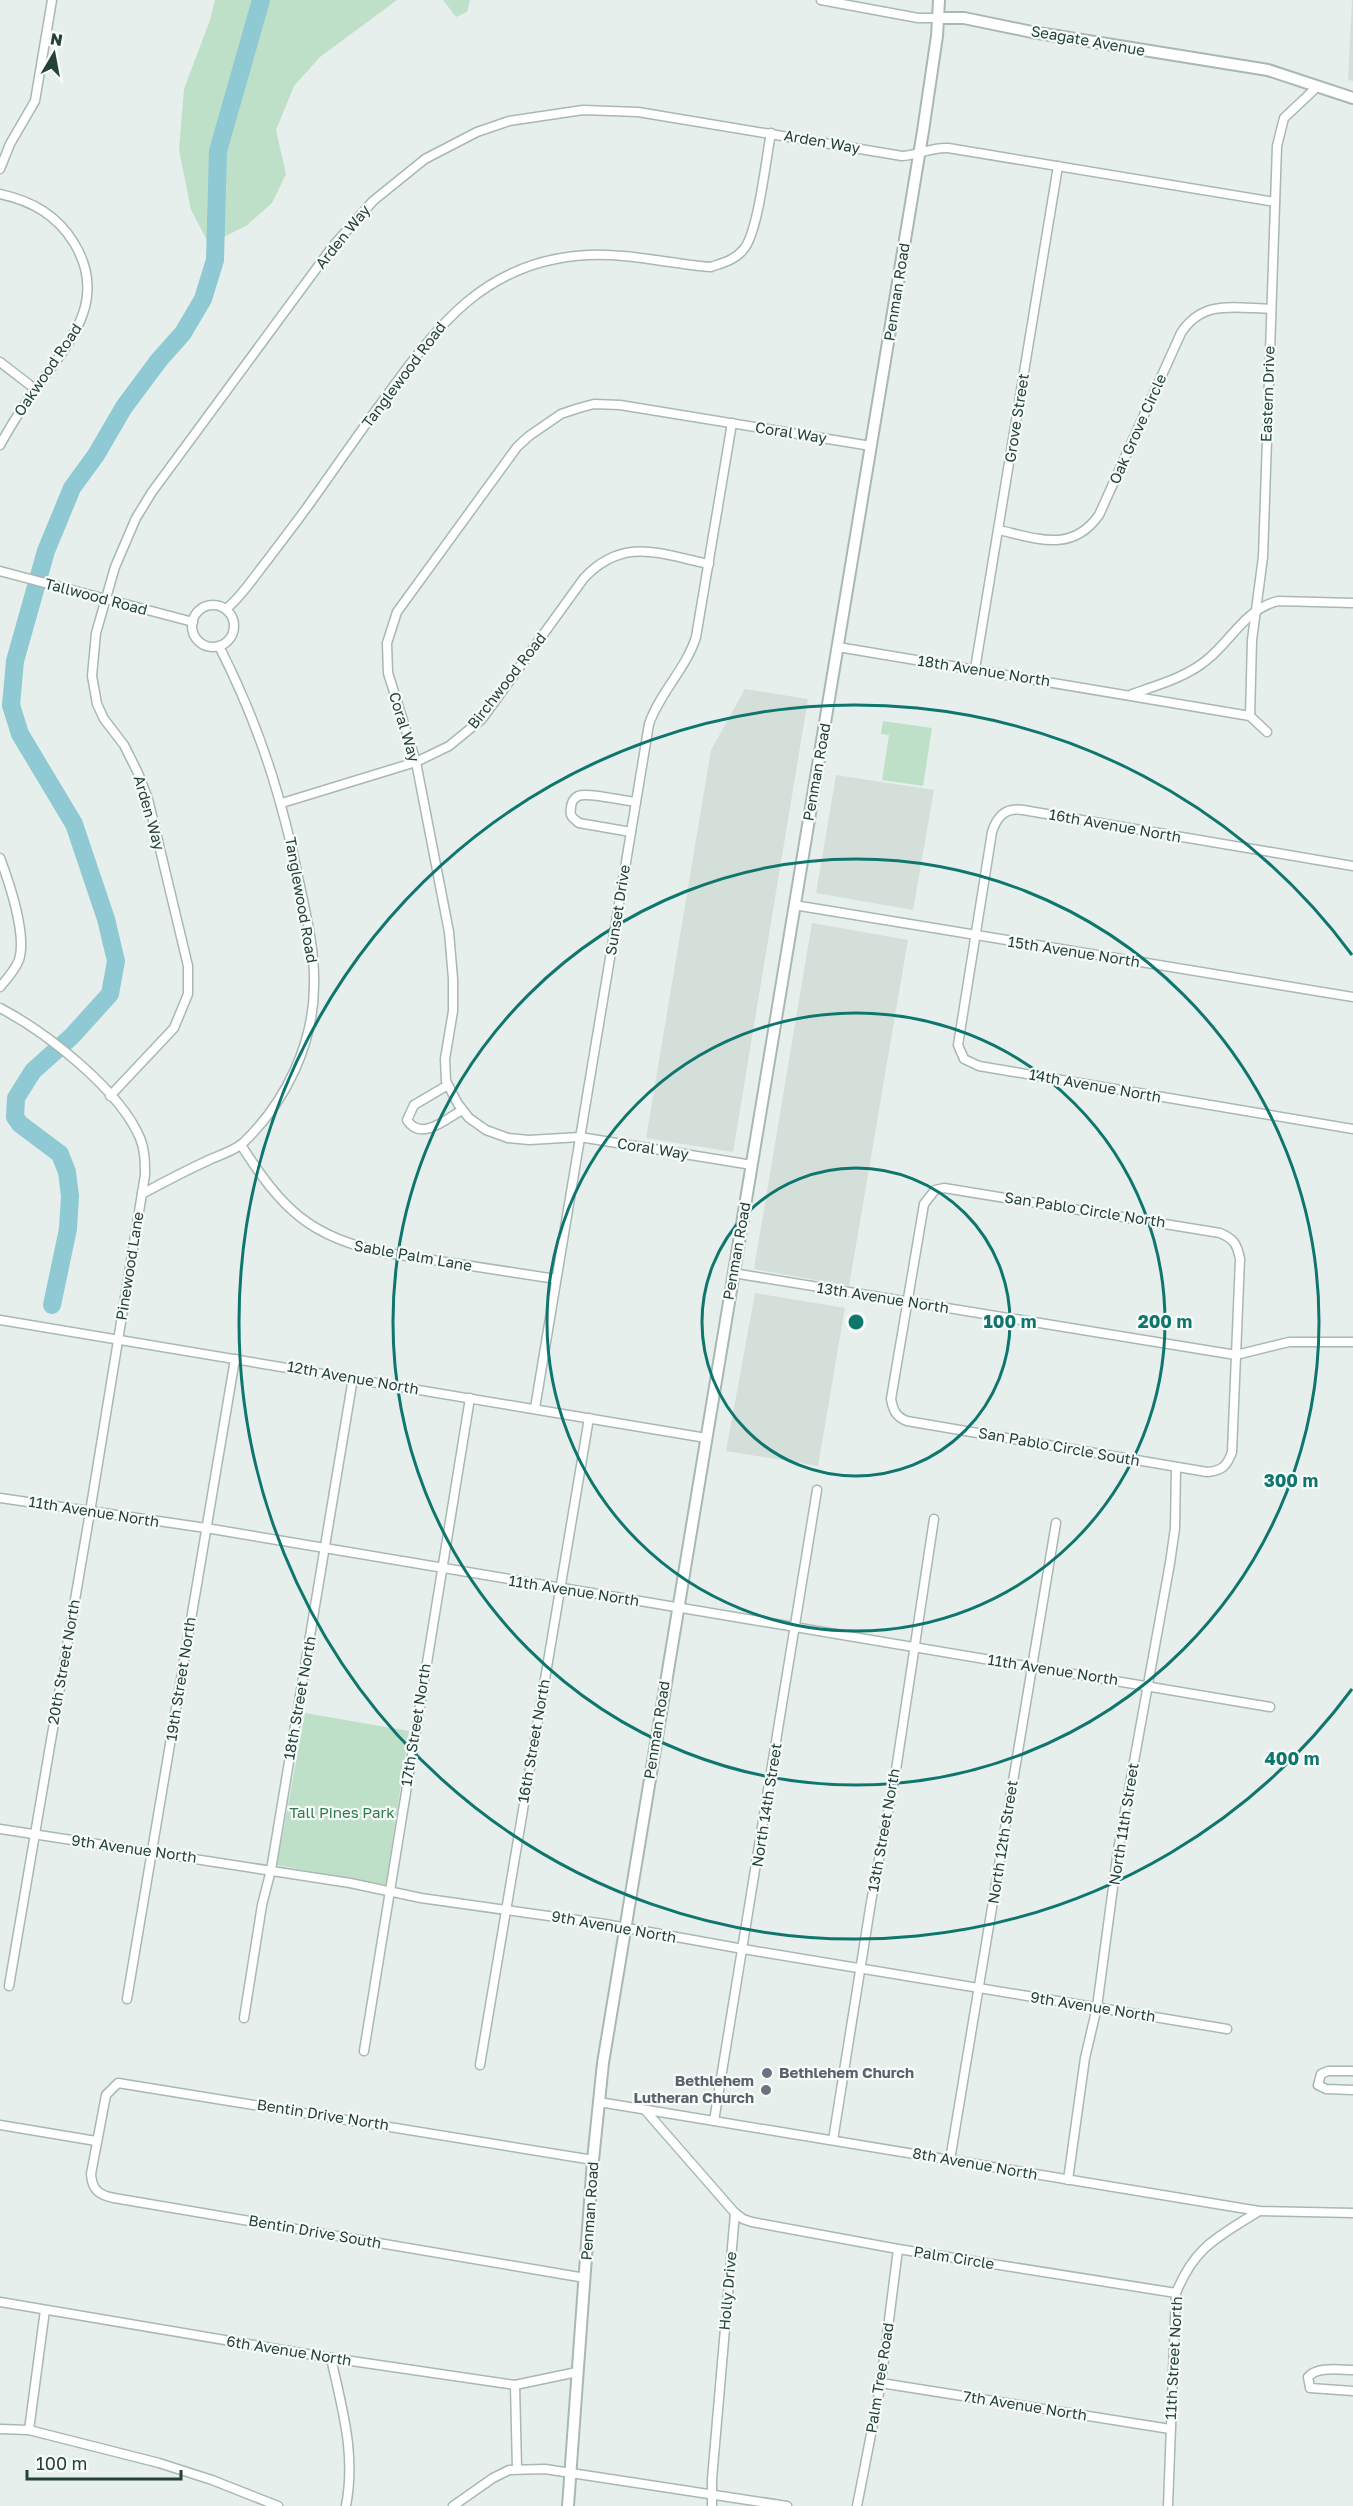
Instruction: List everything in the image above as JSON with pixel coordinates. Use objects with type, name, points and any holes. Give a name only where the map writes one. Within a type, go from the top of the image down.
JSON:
[{"type":"street","points":[[0,169],[10,144],[35,101],[52,0]]},
{"type":"street","name":"Seagate Avenue","points":[[821,0],[918,18],[963,18],[1032,32],[1268,70],[1353,98]]},
{"type":"street","name":"Penman Road","points":[[568,2506],[599,2102],[625,1928],[920,153],[932,78],[939,0]]},
{"type":"street","name":"Eastern Drive","points":[[1250,716],[1255,610],[1263,557],[1278,140],[1284,118],[1317,87]]},
{"type":"street","name":"Arden Way","points":[[110,1096],[174,1028],[188,994],[188,966],[148,799],[138,772],[124,745],[104,719],[95,698],[92,676],[93,653],[104,599],[125,542],[152,492],[333,246],[373,201],[425,159],[477,132],[508,121],[583,110],[638,112],[902,156],[935,148],[948,148],[1275,202]]},
{"type":"street","name":"Tanglewood Road","points":[[226,609],[241,594],[282,541],[416,356],[452,313],[478,292],[504,278],[546,261],[567,257],[605,254],[711,267],[726,262],[744,250],[753,234],[771,133]]},
{"type":"street","name":"Grove Street","points":[[975,669],[1058,166]]},
{"type":"street","name":"Oakwood Road","points":[[0,194],[28,202],[56,219],[67,231],[77,248],[87,279],[84,316],[0,445]]},
{"type":"street","name":"Oak Grove Circle","points":[[999,530],[1054,540],[1070,539],[1081,534],[1099,515],[1181,333],[1190,320],[1207,309],[1228,307],[1271,309]]},
{"type":"street","points":[[0,362],[35,389]]},
{"type":"street","name":"Coral Way","points":[[752,1165],[580,1137],[529,1140],[508,1138],[486,1130],[462,1110],[448,1085],[445,1059],[453,1011],[449,932],[416,762],[388,673],[387,643],[397,612],[517,447],[545,423],[561,414],[594,405],[648,408],[871,446]]},
{"type":"street","name":"Sunset Drive","points":[[535,1408],[649,724],[656,706],[691,652],[710,564],[732,423]]},
{"type":"street","name":"Birchwood Road","points":[[282,803],[416,762],[449,746],[482,719],[585,578],[604,560],[624,552],[649,552],[710,564]]},
{"type":"street","name":"Tallwood Road","points":[[0,572],[193,622]]},
{"type":"street","name":"18th Avenue North","points":[[1129,695],[1164,683],[1208,660],[1255,610],[1278,601],[1353,603]]},
{"type":"street","points":[[213,605],[226,609],[235,626],[230,639],[219,646],[212,647],[200,641],[195,636],[193,622],[200,610],[213,605]]},
{"type":"street","name":"Tanglewood Road","points":[[141,1194],[241,1145],[280,1099],[303,1045],[315,987],[312,944],[282,803],[258,733],[219,646]]},
{"type":"street","name":"18th Avenue North","points":[[838,647],[1250,716]]},
{"type":"street","points":[[1250,716],[1267,732]]},
{"type":"street","points":[[631,832],[579,823],[572,818],[570,811],[572,802],[578,796],[587,795],[636,802]]},
{"type":"street","name":"16th Avenue North","points":[[976,936],[995,822],[1000,815],[1016,809],[1353,866]]},
{"type":"street","points":[[0,858],[21,944],[19,960],[0,987]]},
{"type":"street","name":"15th Avenue North","points":[[794,905],[1353,997]]},
{"type":"street","name":"14th Avenue North","points":[[976,936],[958,1045],[964,1059],[979,1066],[1353,1129]]},
{"type":"street","name":"Pinewood Lane","points":[[0,1008],[59,1045],[110,1096],[141,1140],[145,1158],[141,1194],[117,1338]]},
{"type":"street","points":[[448,1085],[414,1106],[407,1120],[418,1130],[426,1130],[462,1110]]},
{"type":"street","name":"Sable Palm Lane","points":[[241,1145],[290,1211],[303,1222],[336,1240],[359,1248],[387,1253],[556,1279]]},
{"type":"street","name":"San Pablo Circle North","points":[[908,1302],[924,1204],[935,1190],[944,1188],[965,1191],[1220,1233],[1232,1238],[1238,1246],[1240,1259],[1236,1355]]},
{"type":"street","name":"13th Avenue North","points":[[733,1273],[1236,1355],[1289,1342],[1353,1342]]},
{"type":"street","name":"San Pablo Circle South","points":[[908,1302],[891,1399],[893,1409],[899,1418],[907,1422],[1176,1467],[1219,1471],[1227,1464],[1232,1452],[1236,1355]]},
{"type":"street","name":"12th Avenue North","points":[[0,1320],[706,1438]]},
{"type":"street","name":"20th Street North","points":[[9,1986],[90,1512],[117,1338]]},
{"type":"street","name":"19th Street North","points":[[127,1999],[235,1359]]},
{"type":"street","name":"18th Street North","points":[[244,2018],[353,1378]]},
{"type":"street","name":"17th Street North","points":[[364,2051],[388,1891],[470,1398]]},
{"type":"street","name":"16th Street North","points":[[480,2065],[589,1418]]},
{"type":"street","name":"North 11th Street","points":[[1068,2180],[1085,2058],[1097,2007],[1118,1850],[1175,1528],[1176,1467]]},
{"type":"street","name":"North 14th Street","points":[[714,2121],[817,1490]]},
{"type":"street","name":"11th Avenue North","points":[[0,1498],[206,1528],[325,1550],[913,1648],[1031,1665],[1270,1707]]},
{"type":"street","name":"13th Street North","points":[[833,2140],[896,1770],[934,1519]]},
{"type":"street","name":"North 12th Street","points":[[950,2160],[1056,1523]]},
{"type":"street","name":"9th Avenue North","points":[[0,1829],[271,1870],[1227,2029]]},
{"type":"street","points":[[1353,2071],[1328,2071],[1321,2074],[1317,2085],[1326,2090],[1353,2090]]},
{"type":"street","name":"Bentin Drive North","points":[[96,2141],[106,2095],[118,2083],[593,2160]]},
{"type":"street","name":"8th Avenue North","points":[[599,2102],[1259,2211],[1353,2213]]},
{"type":"street","points":[[645,2110],[735,2213]]},
{"type":"street","points":[[0,2125],[96,2141]]},
{"type":"street","name":"Bentin Drive South","points":[[96,2141],[92,2183],[96,2191],[103,2195],[585,2277]]},
{"type":"street","name":"11th Street North","points":[[1168,2506],[1176,2293],[1191,2262],[1201,2250],[1259,2211]]},
{"type":"street","name":"Palm Circle","points":[[735,2213],[742,2219],[752,2222],[898,2249],[1176,2293]]},
{"type":"street","name":"Holly Drive","points":[[712,2506],[711,2493],[735,2213]]},
{"type":"street","name":"Palm Tree Road","points":[[857,2506],[881,2383],[898,2249]]},
{"type":"street","name":"6th Avenue North","points":[[0,2302],[331,2358],[515,2385],[577,2372]]},
{"type":"street","points":[[29,2430],[45,2310]]},
{"type":"street","points":[[331,2358],[351,2452],[346,2506]]},
{"type":"street","points":[[1353,2370],[1319,2371],[1311,2373],[1308,2377],[1310,2388],[1316,2390],[1353,2391]]},
{"type":"street","name":"7th Avenue North","points":[[881,2383],[1170,2429]]},
{"type":"street","points":[[515,2385],[517,2469]]},
{"type":"street","points":[[0,2429],[29,2430],[191,2473],[278,2506]]},
{"type":"street","points":[[453,2506],[502,2473],[517,2469],[545,2469],[787,2506]]},
{"type":"shaded area","points":[[1353,0],[1353,81],[1348,80]]},
{"type":"shaded area","points":[[745,689],[808,699],[733,1152],[646,1138],[711,750]]},
{"type":"shaded area","points":[[836,775],[934,790],[913,910],[816,893]]},
{"type":"shaded area","points":[[812,923],[908,940],[849,1286],[754,1269]]},
{"type":"shaded area","points":[[755,1293],[845,1308],[818,1466],[726,1451]]},
{"type":"green space","points":[[215,0],[397,0],[320,57],[294,86],[276,130],[286,174],[272,203],[246,226],[209,244],[191,210],[179,150],[184,89],[210,20]]},
{"type":"green space","points":[[443,0],[470,0],[467,12],[456,17]]},
{"type":"green space","points":[[883,721],[932,728],[923,786],[882,780],[889,735],[881,734]]},
{"type":"green space","name":"Tall Pines Park","points":[[305,1713],[409,1731],[386,1885],[277,1865]]},
{"type":"waterway","points":[[52,1305],[68,1229],[70,1196],[67,1172],[60,1154],[20,1124],[15,1117],[16,1098],[33,1071],[72,1036],[110,994],[116,961],[106,919],[74,824],[20,734],[11,705],[15,661],[46,551],[72,488],[96,455],[124,407],[159,360],[183,333],[203,299],[215,260],[218,151],[261,0]]},
{"type":"place","name":"Bethlehem Church","points":[[767,2073]]},
{"type":"place","name":"Bethlehem Lutheran Church","points":[[766,2090]]}]
